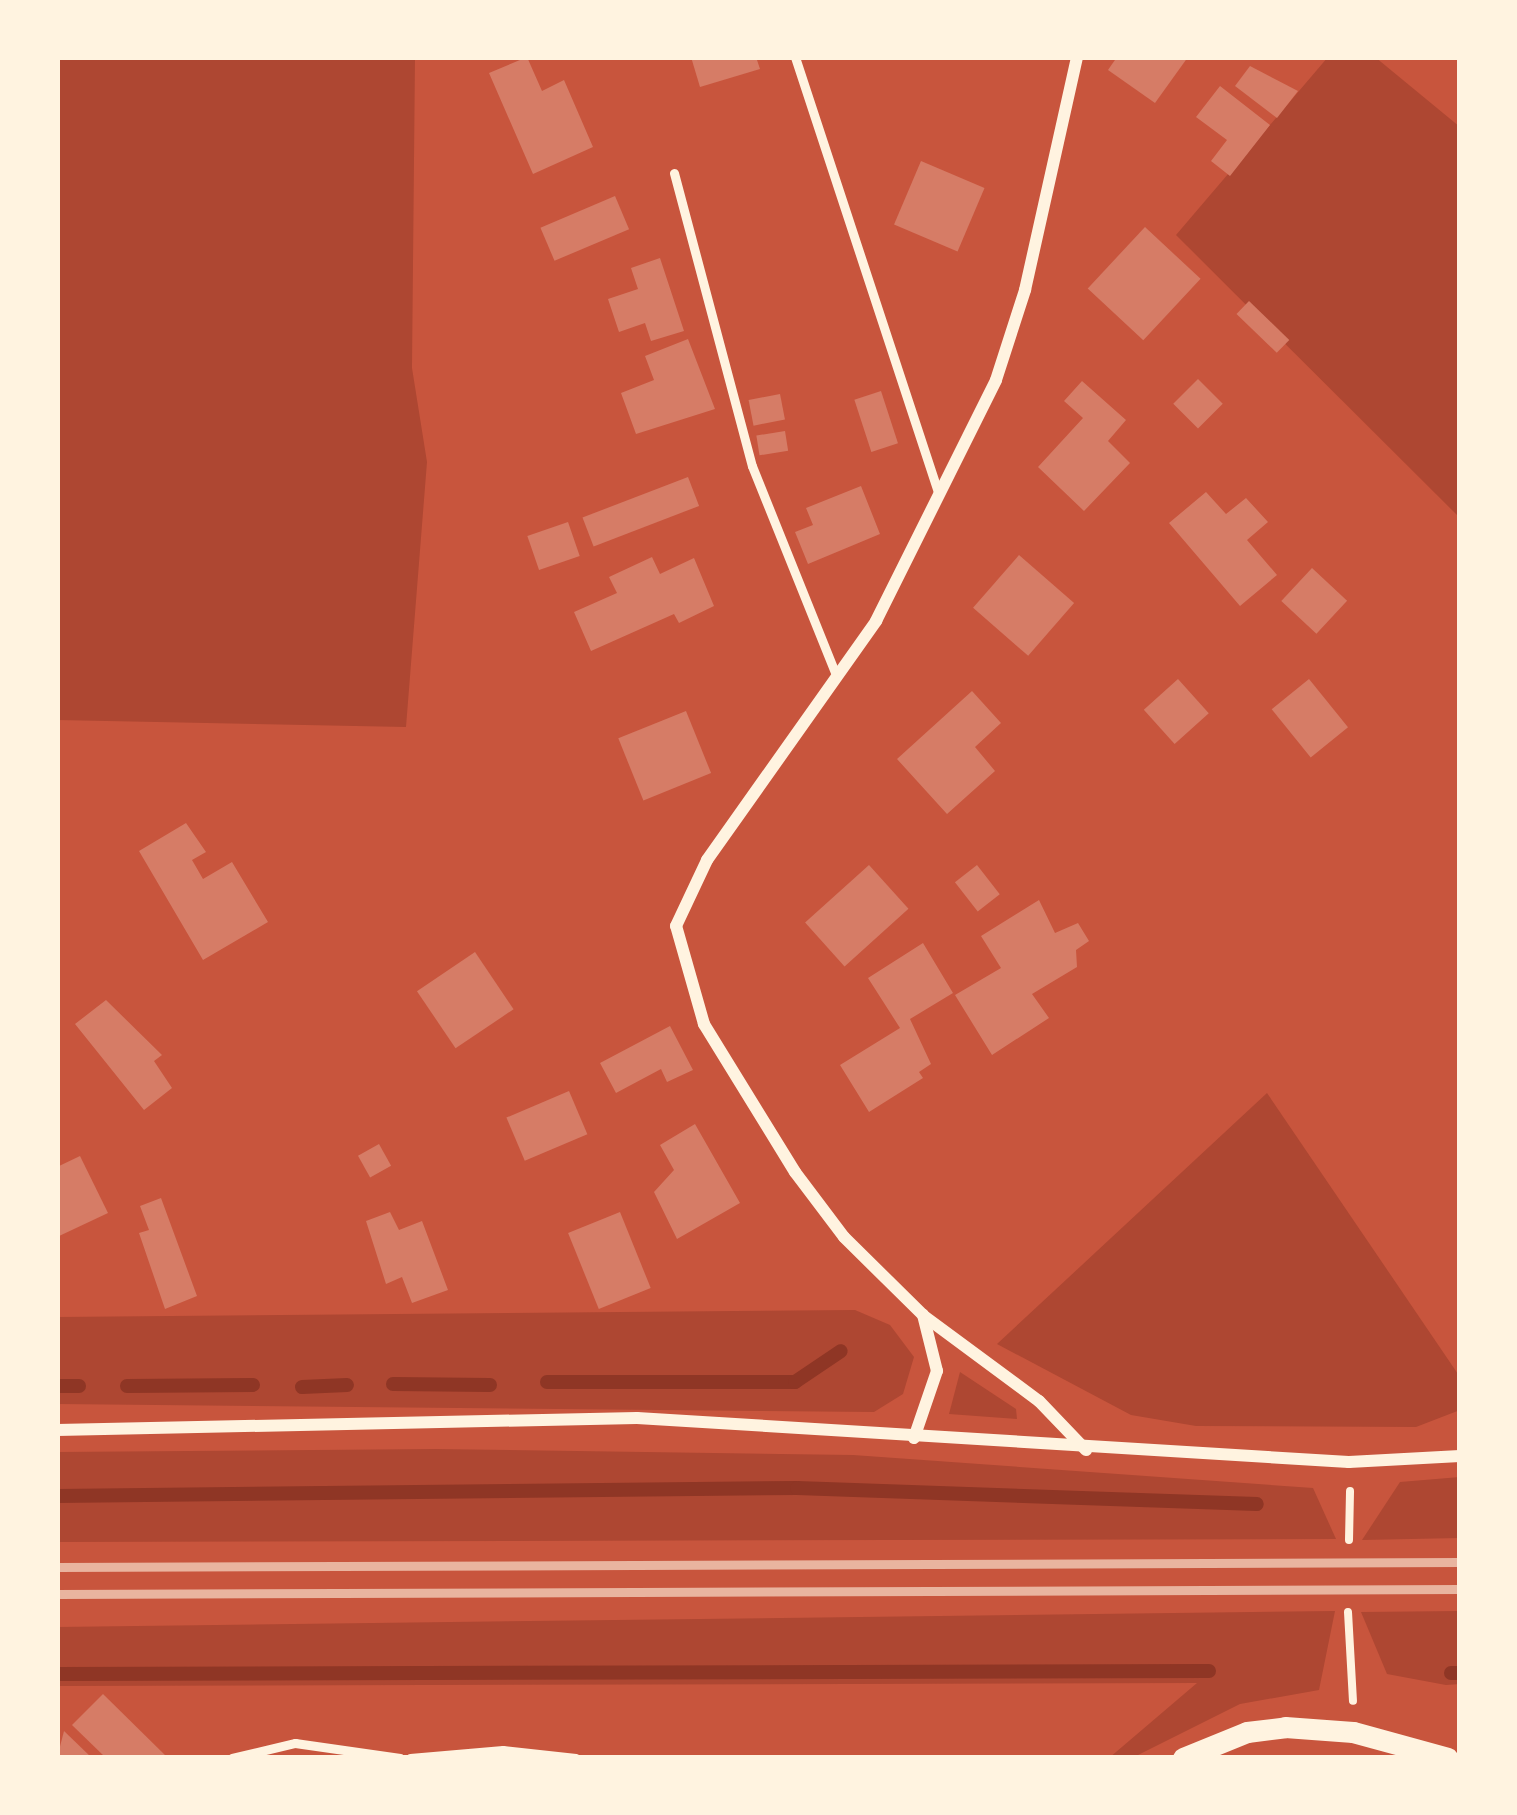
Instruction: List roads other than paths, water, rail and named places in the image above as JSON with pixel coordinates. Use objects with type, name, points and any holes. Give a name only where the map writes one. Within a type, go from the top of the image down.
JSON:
[{"type":"street","points":[[1077,57],[1025,290],[996,380],[840,682],[707,860],[676,926],[704,1024],[795,1172],[844,1237],[923,1315],[1039,1401],[1087,1450]]},
{"type":"street","points":[[914,1438],[937,1371],[923,1315]]},
{"type":"street","points":[[57,1430],[637,1418],[1087,1450],[1349,1462],[1460,1456]]},
{"type":"street","points":[[1183,1758],[1247,1732],[1353,1732],[1448,1758]]},
{"type":"lane","points":[[795,57],[939,494]]},
{"type":"lane","points":[[674,173],[752,466],[840,682]]},
{"type":"lane","points":[[232,1758],[296,1743],[400,1758]]},
{"type":"lane","points":[[410,1758],[503,1750],[576,1758]]},
{"type":"waterway","points":[[547,1382],[795,1382],[841,1351]]},
{"type":"waterway","points":[[393,1384],[490,1385]]},
{"type":"waterway","points":[[127,1386],[253,1385]]},
{"type":"waterway","points":[[302,1387],[347,1385]]},
{"type":"waterway","points":[[57,1386],[79,1386]]},
{"type":"waterway","points":[[57,1496],[797,1488],[1257,1504]]},
{"type":"waterway","points":[[57,1674],[1209,1671]]},
{"type":"waterway","points":[[1451,1673],[1460,1673]]},
{"type":"railway","points":[[57,1567],[1460,1562]]},
{"type":"railway","points":[[57,1594],[1460,1589]]}]
